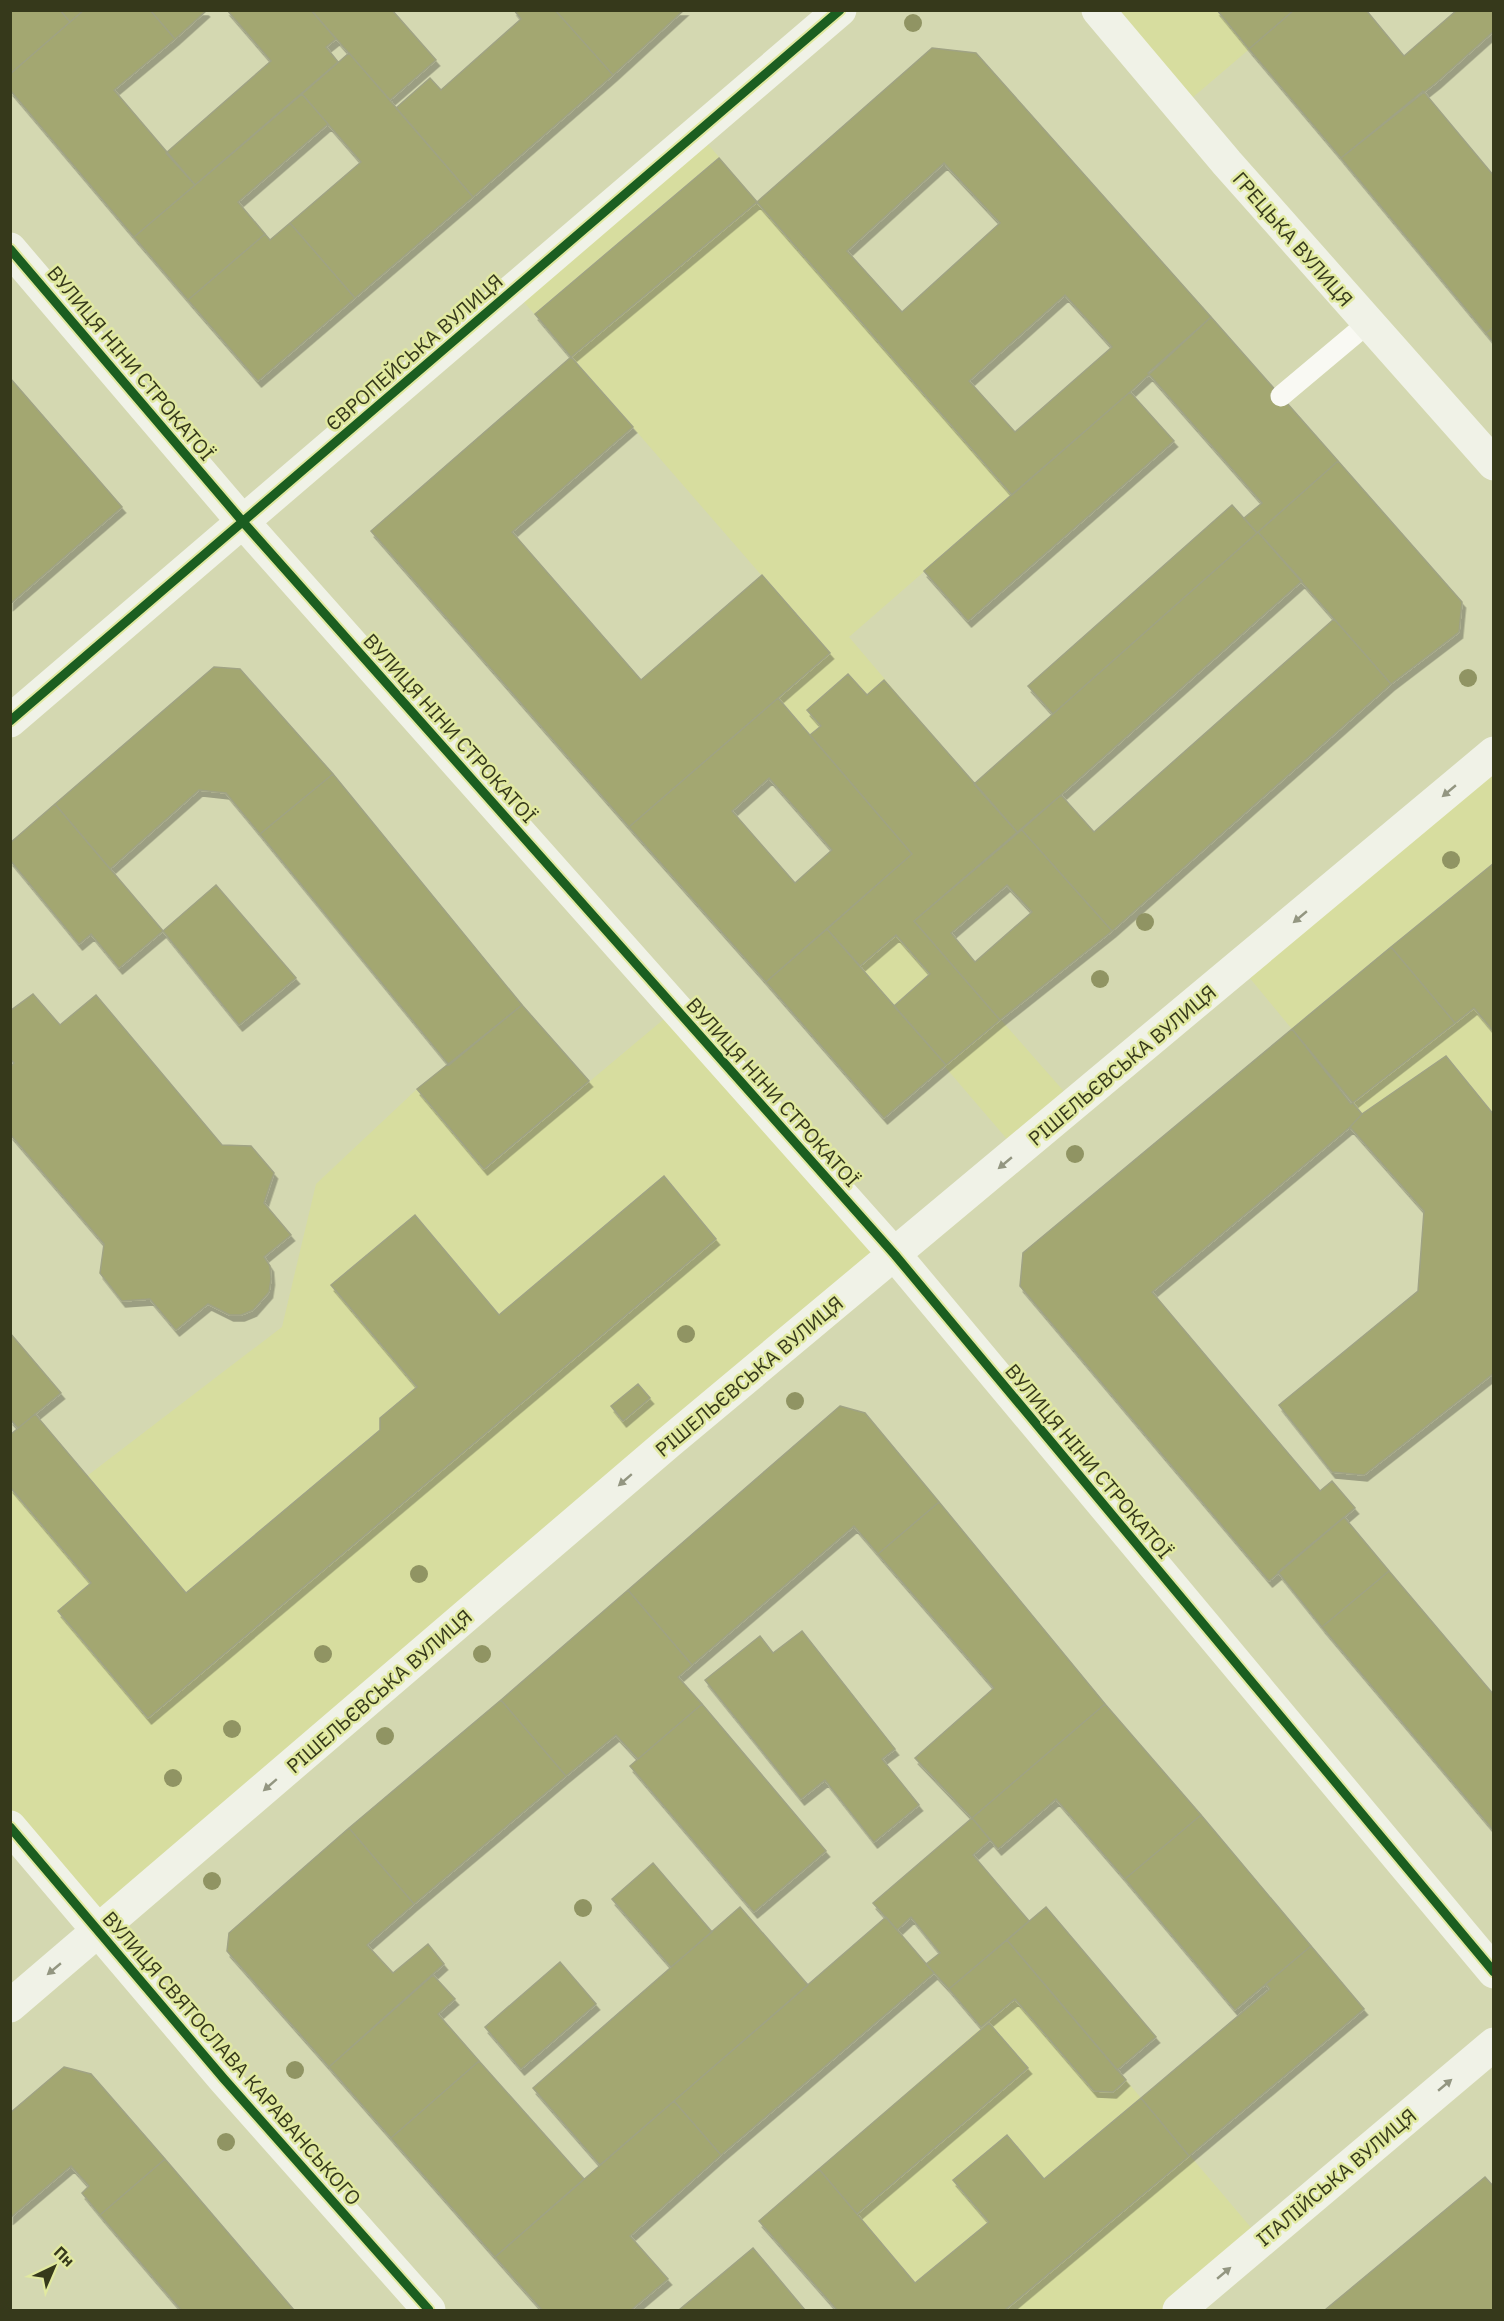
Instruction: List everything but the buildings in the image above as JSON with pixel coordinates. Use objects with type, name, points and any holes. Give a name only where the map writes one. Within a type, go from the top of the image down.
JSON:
[{"type":"street","name":"ЄВРОПЕЙСЬКА ВУЛИЦЯ","points":[[10,721],[840,10]]},
{"type":"street","name":"ГРЕЦЬКА ВУЛИЦЯ","points":[[1098,10],[1227,163],[1494,464]]},
{"type":"street","name":"ВУЛИЦЯ НІНИ СТРОКАТОЇ","points":[[10,249],[243,522],[895,1256],[1069,1467],[1494,1972]]},
{"type":"street","name":"РІШЕЛЬЄВСЬКА ВУЛИЦЯ","points":[[10,2006],[660,1450],[895,1256],[1494,753]]},
{"type":"street","name":"ВУЛИЦЯ СВЯТОСЛАВА КАРАВАНСЬКОГО","points":[[10,1827],[98,1933],[429,2310]]},
{"type":"street","name":"ІТАЛІЙСЬКА ВУЛИЦЯ","points":[[1179,2310],[1494,2044]]},
{"type":"lane","points":[[1281,396],[1368,323]]},
{"type":"shaded area","points":[[1107,11],[1294,11],[1185,104]]},
{"type":"shaded area","points":[[706,142],[1012,495],[849,637],[974,784],[914,921],[1068,1096],[1012,1145],[827,929],[912,854],[778,698],[829,653],[523,301]]},
{"type":"shaded area","points":[[1493,760],[1493,1115],[1362,1114],[1244,971]]},
{"type":"shaded area","points":[[676,1009],[884,1255],[99,1930],[11,1822],[10,1435],[87,1476],[282,1327],[316,1184],[417,1089],[485,1169]]},
{"type":"shaded area","points":[[1007,1940],[1259,2237],[1170,2310],[837,2310],[759,2221],[981,2028],[949,1989]]},
{"type":"cycle path","points":[[10,721],[840,10]]},
{"type":"cycle path","points":[[10,249],[243,522],[895,1255],[1494,1972]]},
{"type":"cycle path","points":[[10,1827],[224,2079],[429,2310]]}]
